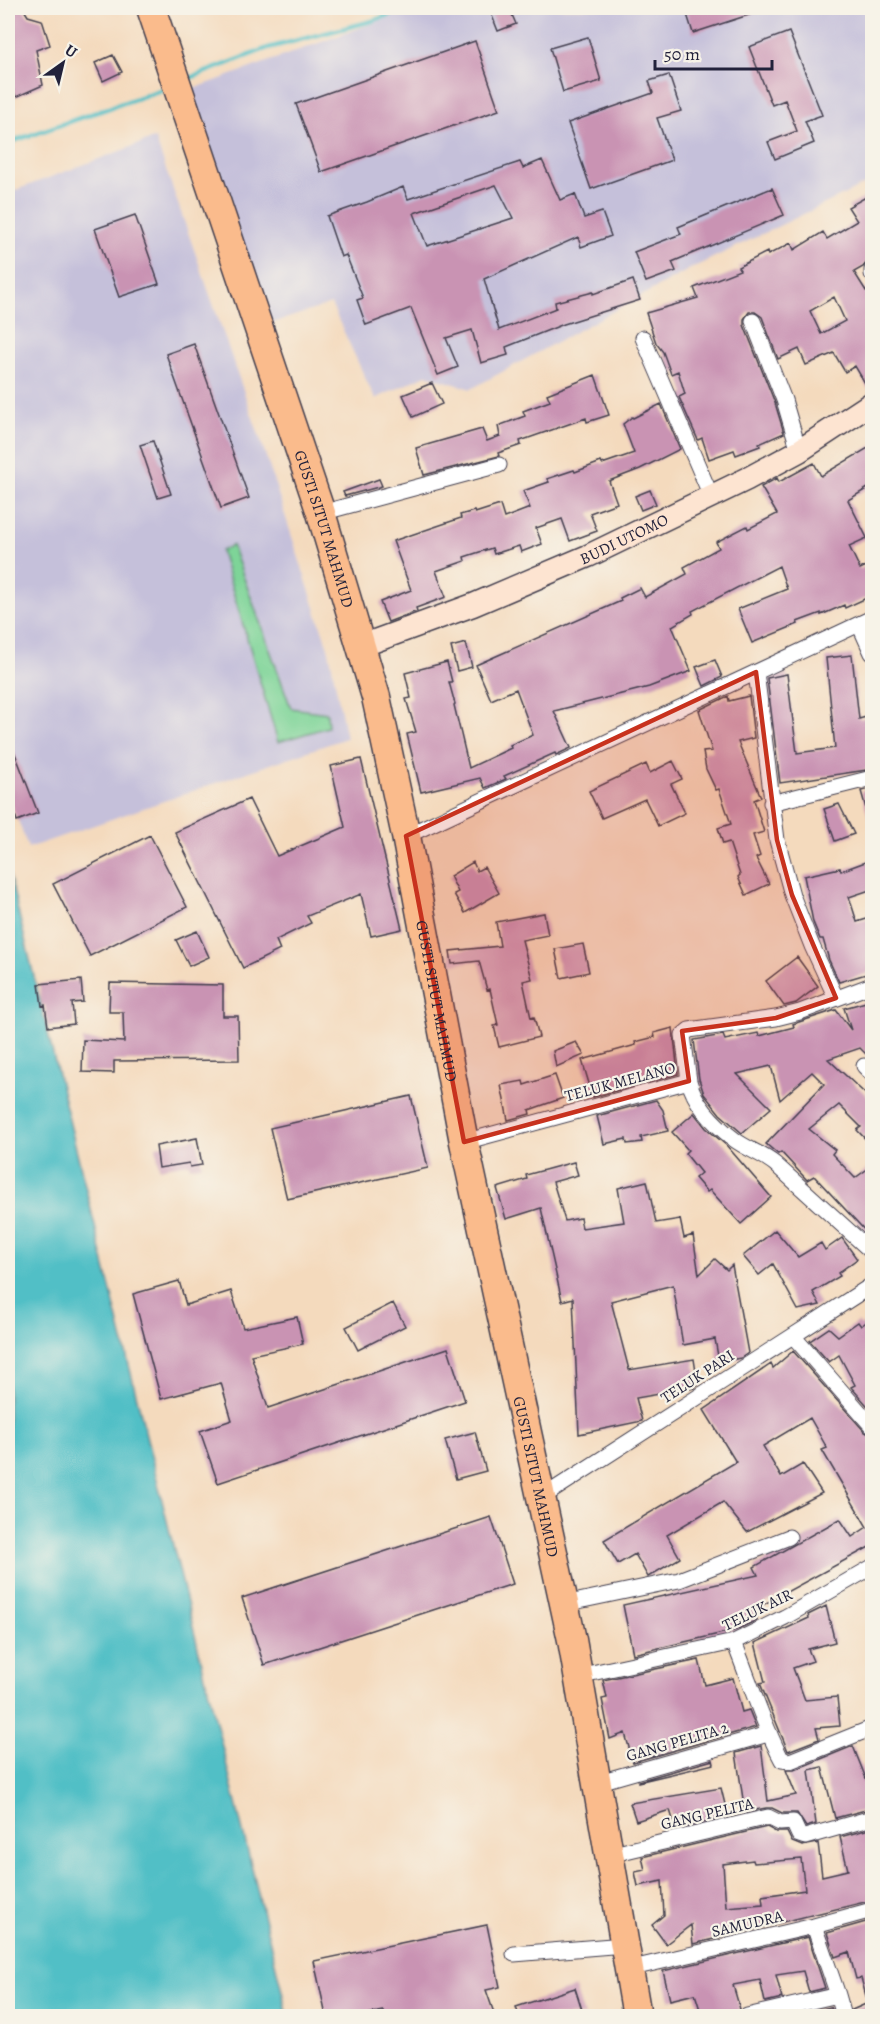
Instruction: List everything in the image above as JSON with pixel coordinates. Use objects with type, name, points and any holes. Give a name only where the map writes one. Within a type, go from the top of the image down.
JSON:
[{"type":"highway","name":"GUSTI SITUT MAHMUD","points":[[151,8],[321,513],[376,697],[406,836],[464,1142],[564,1604],[638,2016]]},
{"type":"street","points":[[753,321],[784,400],[799,451]]},
{"type":"street","points":[[643,338],[711,496]]},
{"type":"street","name":"BUDI UTOMO","points":[[361,646],[473,605],[588,556],[799,451],[873,403]]},
{"type":"street","points":[[321,513],[500,465]]},
{"type":"street","points":[[406,836],[866,621],[873,653]]},
{"type":"street","points":[[756,672],[777,840],[792,895],[836,998]]},
{"type":"street","points":[[771,802],[873,778]]},
{"type":"street","name":"TELUK MELANO","points":[[464,1142],[689,1081],[683,1035],[689,1030],[776,1018],[800,1012],[873,985]]},
{"type":"street","points":[[689,1081],[692,1093],[704,1111],[736,1141],[765,1156],[775,1164],[873,1252]]},
{"type":"street","name":"TELUK PARI","points":[[541,1498],[873,1285]]},
{"type":"street","points":[[794,1336],[873,1426]]},
{"type":"street","points":[[564,1604],[679,1580],[789,1537]]},
{"type":"street","name":"TELUK AIR","points":[[578,1676],[734,1642],[785,1617],[873,1567]]},
{"type":"street","points":[[734,1642],[768,1734],[782,1760],[785,1761],[873,1728]]},
{"type":"street","name":"GANG PELITA 2","points":[[596,1783],[768,1734]]},
{"type":"street","name":"GANG PELITA","points":[[609,1855],[768,1817],[780,1823],[792,1822],[799,1835],[805,1837],[873,1818]]},
{"type":"street","name":"SAMUDRA","points":[[514,1954],[626,1957],[814,1926],[873,1910]]},
{"type":"street","points":[[814,1926],[844,2016]]},
{"type":"street","points":[[747,2016],[838,1995]]},
{"type":"highlighted area","points":[[756,672],[777,840],[792,895],[836,998],[776,1018],[682,1031],[689,1081],[464,1142],[406,836]]},
{"type":"shaded area","points":[[414,8],[872,8],[872,181],[692,268],[471,389],[426,375],[375,399],[331,304],[263,326],[185,92]]},
{"type":"shaded area","points":[[155,138],[261,441],[329,651],[346,738],[28,848],[8,792],[8,193]]},
{"type":"green space","points":[[232,545],[291,708],[327,713],[328,727],[278,742],[221,551]]},
{"type":"water","points":[[8,870],[288,2016],[8,2016]]},
{"type":"building","points":[[8,8],[23,8],[28,16],[42,20],[50,45],[36,50],[43,85],[16,97],[8,77]]},
{"type":"building","points":[[489,8],[509,8],[516,24],[498,31]]},
{"type":"building","points":[[685,8],[763,8],[764,10],[693,33]]},
{"type":"building","points":[[789,32],[822,115],[805,121],[814,143],[775,159],[768,142],[797,131],[785,100],[772,105],[749,47]]},
{"type":"building","points":[[588,37],[601,81],[563,92],[550,48]]},
{"type":"building","points":[[475,41],[499,110],[321,172],[296,104]]},
{"type":"building","points":[[113,55],[122,72],[103,81],[95,63]]},
{"type":"building","points":[[669,75],[681,111],[657,118],[672,160],[591,189],[568,123],[653,93],[649,81]]},
{"type":"building","points":[[542,160],[560,200],[575,194],[584,218],[602,212],[611,236],[581,247],[578,237],[484,279],[499,330],[556,308],[555,302],[593,292],[593,294],[633,280],[640,300],[564,324],[506,347],[508,355],[481,363],[472,330],[446,338],[458,367],[438,375],[411,308],[366,325],[357,300],[363,298],[346,255],[341,257],[327,216],[403,187],[408,199],[520,162],[523,168]],"holes":[[[496,185],[513,218],[427,246],[414,213]]]},
{"type":"building","points":[[772,188],[784,215],[672,262],[676,271],[646,282],[634,252],[681,234],[678,227]]},
{"type":"building","points":[[866,197],[873,209],[873,260],[854,272],[866,291],[873,288],[873,361],[867,363],[873,372],[873,390],[869,390],[855,366],[845,372],[834,353],[806,365],[799,349],[778,359],[762,317],[755,312],[749,312],[744,319],[744,325],[775,403],[784,433],[759,444],[760,446],[736,455],[734,450],[709,459],[702,438],[698,440],[679,397],[685,394],[678,371],[671,374],[663,352],[656,343],[646,313],[698,298],[694,288],[740,270],[738,267],[767,252],[768,255],[791,243],[794,250],[823,232],[827,239],[857,221],[848,207]],"holes":[[[834,297],[845,321],[821,334],[810,311]]]},
{"type":"building","points":[[135,215],[159,284],[119,297],[95,229]]},
{"type":"building","points":[[194,344],[249,498],[221,508],[166,354]]},
{"type":"building","points":[[595,375],[609,415],[587,422],[586,418],[520,441],[521,445],[498,453],[499,456],[424,475],[416,448],[482,429],[487,441],[500,436],[498,426],[525,416],[523,411],[550,401],[547,394]]},
{"type":"building","points":[[432,383],[442,404],[413,417],[403,395]]},
{"type":"building","points":[[661,404],[680,449],[609,481],[617,503],[590,513],[597,531],[570,541],[562,519],[536,528],[542,544],[521,552],[519,546],[494,554],[492,548],[464,557],[465,561],[436,571],[446,597],[388,622],[380,602],[411,590],[393,541],[461,518],[460,515],[474,511],[475,513],[500,505],[504,518],[530,508],[523,491],[549,482],[547,479],[634,453],[623,424],[632,417]]},
{"type":"building","points":[[153,441],[171,494],[158,498],[140,445]]},
{"type":"building","points":[[873,445],[873,485],[848,500],[867,538],[849,546],[860,569],[873,563],[873,595],[845,608],[844,605],[797,622],[798,624],[752,643],[738,609],[787,589],[779,566],[692,611],[693,614],[672,626],[691,671],[649,687],[554,711],[571,748],[504,776],[506,779],[485,788],[480,778],[421,792],[407,734],[416,732],[406,699],[411,698],[405,673],[447,662],[452,682],[449,682],[469,768],[511,748],[510,745],[533,735],[516,689],[491,700],[476,665],[621,601],[620,598],[640,588],[645,597],[687,574],[684,567],[719,548],[716,542],[777,514],[761,487],[777,478],[779,482],[814,463],[821,476]]},
{"type":"building","points":[[379,479],[382,486],[345,496],[343,492]]},
{"type":"building","points":[[650,490],[656,504],[641,510],[635,496]]},
{"type":"building","points":[[466,643],[472,667],[457,671],[451,647]]},
{"type":"building","points":[[852,655],[859,719],[873,715],[873,769],[780,783],[767,678],[787,674],[797,753],[835,748],[826,658]]},
{"type":"building","points":[[715,660],[722,677],[704,686],[696,667]]},
{"type":"building","points":[[728,696],[729,701],[749,696],[754,738],[738,742],[761,797],[754,800],[764,832],[753,835],[760,856],[756,858],[769,884],[746,895],[738,877],[740,875],[729,842],[723,844],[718,828],[731,824],[719,789],[716,790],[706,769],[703,752],[712,751],[699,710]]},
{"type":"building","points":[[8,738],[38,813],[17,821],[8,795]]},
{"type":"building","points":[[361,759],[402,929],[371,936],[361,894],[307,916],[311,923],[276,940],[280,950],[243,968],[175,832],[249,799],[277,856],[345,827],[331,766]]},
{"type":"building","points":[[673,761],[682,779],[671,784],[685,813],[658,826],[645,799],[602,818],[589,791],[646,764],[650,773]]},
{"type":"building","points":[[873,788],[873,819],[869,819],[861,791]]},
{"type":"building","points":[[839,804],[854,834],[835,841],[824,809]]},
{"type":"building","points":[[150,835],[187,907],[90,956],[53,884]]},
{"type":"building","points":[[868,861],[873,870],[873,889],[849,897],[857,922],[873,917],[873,972],[839,982],[823,939],[820,939],[813,922],[804,876],[840,868],[841,871]]},
{"type":"building","points":[[473,862],[477,871],[484,867],[499,893],[465,913],[454,894],[458,892],[450,876]]},
{"type":"building","points":[[544,913],[548,935],[522,940],[532,979],[523,981],[531,1018],[534,1017],[539,1037],[499,1047],[494,1026],[498,1025],[490,989],[487,990],[479,961],[452,964],[450,951],[500,946],[496,922]]},
{"type":"building","points":[[197,931],[209,957],[189,966],[176,940]]},
{"type":"building","points":[[583,944],[589,972],[561,978],[555,949]]},
{"type":"building","points":[[797,957],[818,986],[796,1003],[784,1006],[766,981]]},
{"type":"building","points":[[81,980],[83,1002],[72,1003],[74,1024],[48,1027],[39,984]]},
{"type":"building","points":[[110,983],[223,985],[223,1016],[238,1016],[239,1060],[114,1061],[114,1073],[82,1072],[83,1040],[124,1042],[123,1012],[109,1012]]},
{"type":"building","points":[[873,1000],[873,1061],[860,1048],[828,1059],[873,1101],[873,1147],[857,1130],[861,1127],[839,1105],[809,1129],[835,1150],[832,1154],[855,1178],[873,1165],[873,1239],[814,1176],[807,1180],[781,1152],[778,1154],[766,1144],[824,1084],[812,1072],[780,1100],[771,1066],[737,1074],[771,1108],[742,1133],[720,1114],[704,1094],[699,1079],[694,1040],[723,1035],[725,1040],[758,1033],[759,1036],[794,1027],[793,1024],[836,1010],[851,1030],[844,1008]]},
{"type":"building","points":[[673,1028],[678,1074],[593,1097],[582,1060],[636,1045],[635,1042],[655,1037],[654,1033]]},
{"type":"building","points":[[576,1042],[584,1055],[556,1067],[553,1051]]},
{"type":"building","points":[[555,1075],[563,1098],[529,1110],[530,1114],[508,1120],[501,1085],[523,1081],[524,1085]]},
{"type":"building","points":[[411,1096],[428,1168],[287,1199],[270,1128]]},
{"type":"building","points":[[656,1100],[663,1110],[668,1131],[641,1137],[642,1142],[627,1144],[626,1139],[604,1144],[597,1116]]},
{"type":"building","points":[[694,1113],[706,1128],[727,1146],[771,1197],[741,1224],[710,1190],[707,1192],[695,1178],[701,1173],[685,1153],[688,1150],[672,1132]]},
{"type":"building","points":[[197,1138],[202,1165],[190,1167],[189,1163],[159,1168],[156,1146]]},
{"type":"building","points":[[574,1162],[578,1175],[553,1182],[565,1221],[580,1218],[582,1228],[624,1222],[618,1188],[647,1181],[656,1223],[680,1219],[684,1238],[693,1235],[699,1275],[715,1259],[727,1270],[732,1265],[748,1353],[741,1358],[719,1362],[715,1339],[683,1345],[673,1285],[611,1301],[629,1370],[694,1359],[698,1385],[694,1388],[636,1398],[642,1421],[579,1434],[573,1298],[562,1301],[541,1208],[506,1219],[497,1188],[527,1179],[526,1175]]},
{"type":"building","points":[[775,1230],[798,1257],[821,1243],[825,1250],[842,1238],[857,1259],[838,1273],[840,1276],[813,1292],[820,1305],[798,1310],[773,1264],[759,1275],[743,1256]]},
{"type":"building","points":[[179,1281],[186,1305],[231,1291],[243,1328],[297,1317],[303,1344],[251,1355],[268,1408],[448,1348],[465,1401],[218,1483],[200,1431],[232,1420],[221,1383],[161,1399],[133,1294]]},
{"type":"building","points":[[393,1303],[405,1326],[358,1350],[346,1327]]},
{"type":"building","points":[[873,1317],[873,1412],[851,1387],[855,1385],[839,1355],[829,1362],[810,1341],[829,1328],[838,1336],[858,1322],[861,1326]]},
{"type":"building","points":[[793,1351],[865,1432],[873,1436],[873,1545],[755,1609],[757,1620],[736,1630],[633,1654],[623,1605],[758,1575],[754,1567],[840,1519],[852,1537],[867,1527],[822,1450],[827,1448],[810,1418],[763,1446],[781,1477],[803,1464],[822,1493],[747,1532],[723,1502],[667,1535],[680,1558],[648,1577],[635,1554],[618,1564],[604,1540],[736,1462],[704,1410],[771,1364],[773,1368]]},
{"type":"building","points":[[475,1432],[486,1471],[456,1479],[445,1440]]},
{"type":"building","points":[[491,1517],[513,1584],[264,1665],[242,1598]]},
{"type":"building","points":[[826,1606],[835,1642],[808,1649],[813,1661],[793,1668],[805,1700],[837,1697],[840,1726],[816,1728],[819,1739],[788,1751],[760,1683],[765,1682],[755,1643],[809,1618],[808,1615]]},
{"type":"building","points":[[699,1660],[705,1685],[733,1678],[742,1712],[749,1710],[756,1727],[633,1762],[625,1733],[610,1739],[602,1699],[607,1698],[603,1680]]},
{"type":"building","points":[[761,1746],[768,1801],[796,1795],[786,1770],[794,1770],[853,1746],[873,1796],[873,1808],[835,1818],[822,1767],[809,1770],[816,1824],[806,1827],[797,1813],[782,1813],[772,1808],[745,1812],[736,1753]]},
{"type":"building","points":[[713,1760],[714,1764],[638,1782],[638,1781]]},
{"type":"building","points":[[721,1788],[728,1817],[676,1829],[670,1810],[636,1821],[630,1803]]},
{"type":"building","points":[[767,1827],[776,1832],[787,1832],[792,1842],[802,1846],[818,1843],[822,1876],[848,1870],[840,1837],[873,1828],[873,1900],[693,1944],[691,1925],[666,1944],[652,1925],[664,1915],[662,1881],[638,1886],[635,1872],[645,1870],[642,1857]],"holes":[[[801,1859],[805,1890],[762,1896],[763,1904],[726,1907],[723,1864],[753,1860],[754,1863]]]},
{"type":"building","points":[[873,1920],[873,2016],[854,2016],[852,2010],[868,2003],[861,1978],[856,1979],[849,1952],[835,1957],[827,1933]]},
{"type":"building","points":[[487,1925],[500,1987],[486,1990],[495,2016],[384,2016],[383,2011],[358,2016],[326,2016],[314,1961]]},
{"type":"building","points":[[808,1937],[825,1988],[809,1992],[803,1971],[776,1975],[782,1998],[765,2002],[760,1980],[733,1985],[740,2009],[738,2012],[721,2016],[702,2016],[695,1994],[670,2000],[663,1971]]},
{"type":"building","points":[[575,1988],[584,2016],[519,2016],[516,2007]]},
{"type":"building","points":[[831,2007],[834,2016],[816,2016],[814,2011]]},
{"type":"waterway","points":[[185,80],[268,48],[372,21],[407,8]]},
{"type":"waterway","points":[[8,143],[169,87]]}]
